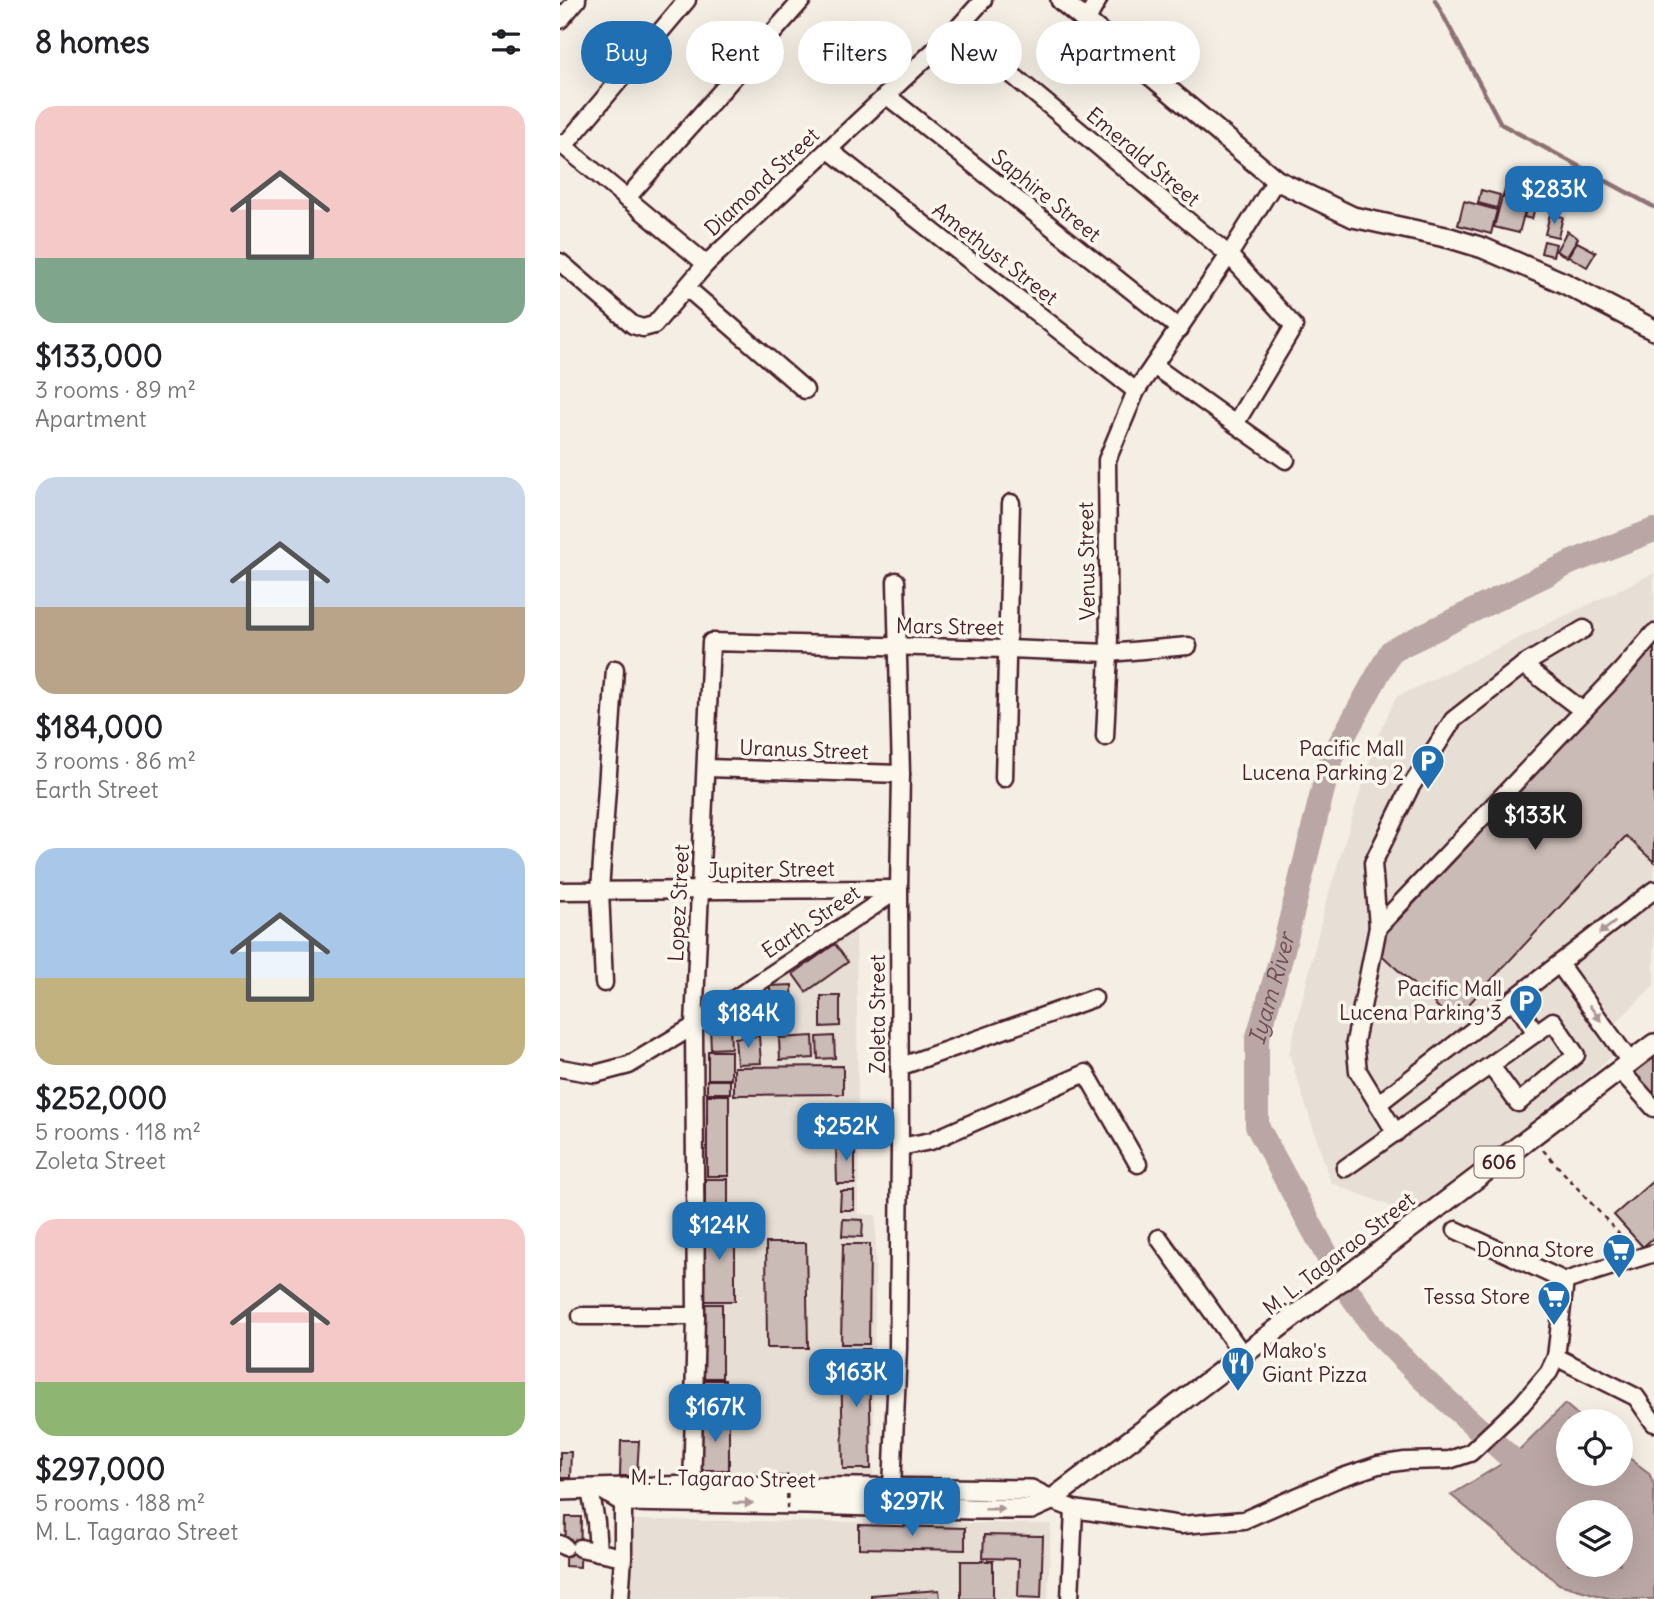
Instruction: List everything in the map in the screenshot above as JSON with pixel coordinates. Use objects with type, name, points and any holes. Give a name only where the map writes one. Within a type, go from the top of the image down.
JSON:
[{"type":"main road","points":[[1061,0],[1086,21]]},
{"type":"main road","points":[[1161,84],[1276,180],[1353,218],[1483,248],[1564,283],[1654,330]]},
{"type":"main road","name":"M. L. Tagarao Street","points":[[560,1490],[1031,1509],[1051,1500],[1244,1356],[1654,1044]]},
{"type":"main road","name":"M. L. Tagarao Street","points":[[692,1494],[892,1488],[1031,1490],[1051,1500]]},
{"type":"street","points":[[560,20],[577,0]]},
{"type":"street","points":[[562,145],[687,0]]},
{"type":"street","points":[[626,200],[802,0]]},
{"type":"street","name":"Diamond Street","points":[[964,21],[983,0]]},
{"type":"street","points":[[1086,21],[1098,0]]},
{"type":"street","name":"Diamond Street","points":[[562,145],[706,264],[926,58]]},
{"type":"street","name":"Emerald Street","points":[[1022,83],[1229,255],[1294,326],[1235,424]]},
{"type":"street","name":"Saphire Street","points":[[886,95],[1180,329]]},
{"type":"street","name":"Amethyst Street","points":[[829,150],[1136,391]]},
{"type":"street","name":"Venus Street","points":[[1105,737],[1109,653],[1107,460],[1136,391],[1180,329],[1276,180]]},
{"type":"street","points":[[560,262],[633,325],[643,328],[654,325],[706,264]]},
{"type":"street","points":[[687,288],[805,390]]},
{"type":"street","points":[[1154,366],[1286,460]]},
{"type":"street","points":[[1004,778],[1011,503]]},
{"type":"street","name":"Zoleta Street","points":[[892,1488],[898,1348],[901,1147],[901,774],[896,581]]},
{"type":"street","points":[[1396,1133],[1358,1071],[1355,1042],[1378,927],[1373,863],[1410,788],[1452,720],[1523,666],[1584,629]]},
{"type":"street","points":[[1378,927],[1654,633]]},
{"type":"street","name":"Mars Street","points":[[711,642],[1109,653],[1188,646]]},
{"type":"street","name":"Lopez Street","points":[[692,1494],[696,1316],[694,1026],[711,642]]},
{"type":"street","points":[[1523,666],[1583,711]]},
{"type":"street","points":[[604,983],[600,891],[615,669]]},
{"type":"street","name":"Uranus Street","points":[[706,768],[901,774]]},
{"type":"street","name":"Jupiter Street","points":[[560,891],[899,889]]},
{"type":"street","name":"Earth Street","points":[[560,1068],[595,1074],[629,1065],[694,1026],[899,889]]},
{"type":"street","points":[[1378,1104],[1654,890]]},
{"type":"street","points":[[1559,964],[1654,1108]]},
{"type":"street","points":[[899,1067],[1094,998]]},
{"type":"street","points":[[1514,1000],[1536,1033]]},
{"type":"street","points":[[1345,1168],[1553,1021],[1576,1055],[1518,1103],[1491,1066]]},
{"type":"street","points":[[901,1147],[931,1141],[1086,1073],[1138,1164]]},
{"type":"street","points":[[1455,1230],[1565,1281],[1648,1255]]},
{"type":"street","points":[[1159,1238],[1244,1356]]},
{"type":"street","points":[[1051,1500],[1074,1509],[1181,1525],[1244,1520],[1337,1479],[1378,1465],[1449,1460],[1476,1449],[1521,1405],[1549,1372],[1556,1357],[1565,1281]]},
{"type":"street","points":[[581,1317],[696,1316]]},
{"type":"street","points":[[1556,1357],[1636,1398],[1654,1423]]},
{"type":"street","points":[[598,1552],[596,1522],[610,1492]]},
{"type":"street","points":[[610,1492],[623,1557],[620,1599]]},
{"type":"street","points":[[1070,1599],[1074,1509]]},
{"type":"street","points":[[568,1546],[623,1557]]},
{"type":"path","points":[[1532,1137],[1648,1255]]},
{"type":"path","points":[[787,1509],[788,1472]]},
{"type":"shaded area","points":[[1654,573],[1654,985],[1614,1025],[1625,1044],[1596,1071],[1411,1214],[1331,1183],[1289,1054],[1326,902],[1377,738],[1396,697]]},
{"type":"shaded area","points":[[856,926],[859,1214],[876,1215],[873,1478],[699,1476],[706,1024]]},
{"type":"shaded area","points":[[1556,1413],[1556,1486],[1633,1486],[1633,1461],[1649,1473],[1654,1485],[1654,1599],[1611,1599],[1559,1584],[1451,1495],[1511,1458]]},
{"type":"shaded area","points":[[632,1520],[1051,1524],[1048,1599],[630,1599]]},
{"type":"building","points":[[1508,179],[1540,187],[1532,219],[1524,217],[1528,203],[1503,196]]},
{"type":"building","points":[[1481,190],[1500,195],[1497,208],[1478,203]]},
{"type":"building","points":[[1502,197],[1527,203],[1519,233],[1494,227]]},
{"type":"building","points":[[1464,201],[1497,210],[1491,234],[1458,225]]},
{"type":"building","points":[[1550,214],[1563,217],[1558,237],[1545,234]]},
{"type":"building","points":[[1567,231],[1578,238],[1567,257],[1556,251]]},
{"type":"building","points":[[1544,241],[1556,244],[1553,256],[1541,253]]},
{"type":"building","points":[[1577,242],[1596,252],[1587,267],[1568,256]]},
{"type":"building","points":[[1654,647],[1654,862],[1626,836],[1453,1021],[1373,947]]},
{"type":"building","points":[[835,944],[848,962],[806,992],[793,974]]},
{"type":"building","points":[[792,985],[793,1030],[772,1031],[770,986]]},
{"type":"building","points":[[821,996],[840,996],[840,1026],[821,1027]]},
{"type":"building","points":[[730,1026],[731,1048],[711,1049],[710,1027]]},
{"type":"building","points":[[759,1036],[761,1063],[737,1064],[735,1038]]},
{"type":"building","points":[[813,1036],[814,1058],[780,1060],[779,1038]]},
{"type":"building","points":[[834,1036],[835,1058],[818,1059],[817,1037]]},
{"type":"building","points":[[708,1051],[731,1051],[731,1079],[708,1079]]},
{"type":"building","points":[[1650,1055],[1654,1059],[1654,1099],[1631,1072]]},
{"type":"building","points":[[843,1066],[843,1094],[734,1095],[734,1067]]},
{"type":"building","points":[[707,1080],[730,1080],[730,1093],[707,1093]]},
{"type":"building","points":[[707,1095],[729,1095],[729,1176],[707,1176]]},
{"type":"building","points":[[836,1143],[855,1143],[855,1184],[837,1184]]},
{"type":"building","points":[[705,1179],[728,1179],[728,1222],[705,1222]]},
{"type":"building","points":[[1654,1180],[1654,1237],[1643,1247],[1614,1215]]},
{"type":"building","points":[[841,1191],[854,1191],[854,1210],[840,1210]]},
{"type":"building","points":[[843,1219],[863,1220],[862,1237],[842,1236]]},
{"type":"building","points":[[703,1224],[735,1224],[735,1301],[703,1301]]},
{"type":"building","points":[[766,1243],[806,1243],[808,1348],[767,1348]]},
{"type":"building","points":[[843,1244],[870,1244],[869,1344],[841,1344]]},
{"type":"building","points":[[702,1304],[722,1304],[722,1378],[703,1378]]},
{"type":"building","points":[[841,1349],[869,1349],[871,1469],[843,1469]]},
{"type":"building","points":[[703,1380],[725,1380],[725,1414],[703,1414]]},
{"type":"building","points":[[701,1417],[729,1418],[729,1470],[701,1470]]},
{"type":"building","points":[[621,1441],[639,1441],[637,1476],[620,1476]]},
{"type":"building","points":[[560,1452],[571,1452],[570,1478],[560,1478]]},
{"type":"building","points":[[566,1517],[581,1517],[580,1567],[565,1566]]},
{"type":"building","points":[[859,1525],[965,1528],[965,1550],[859,1548]]},
{"type":"building","points":[[984,1535],[1043,1536],[1041,1598],[1018,1597],[1019,1559],[983,1558]]},
{"type":"building","points":[[961,1561],[993,1561],[993,1599],[961,1599]]},
{"type":"building","points":[[939,1590],[940,1599],[871,1599],[871,1595]]},
{"type":"waterway","points":[[1435,0],[1501,124],[1654,207]]},
{"type":"waterway","name":"Iyam River","points":[[1564,1500],[1511,1458],[1424,1380],[1378,1333],[1341,1281],[1257,1126],[1257,1040],[1281,958],[1330,761],[1391,651],[1572,562],[1654,530]]},
{"type":"place","name":"Pacific Mall Lucena Parking 2","points":[[1428,791]]},
{"type":"place","name":"Pacific Mall Lucena Parking 3","points":[[1526,1031]]},
{"type":"place","name":"Donna Store","points":[[1619,1280]]},
{"type":"place","name":"Tessa Store","points":[[1554,1327]]},
{"type":"place","name":"Mako's Giant Pizza","points":[[1238,1393]]}]
